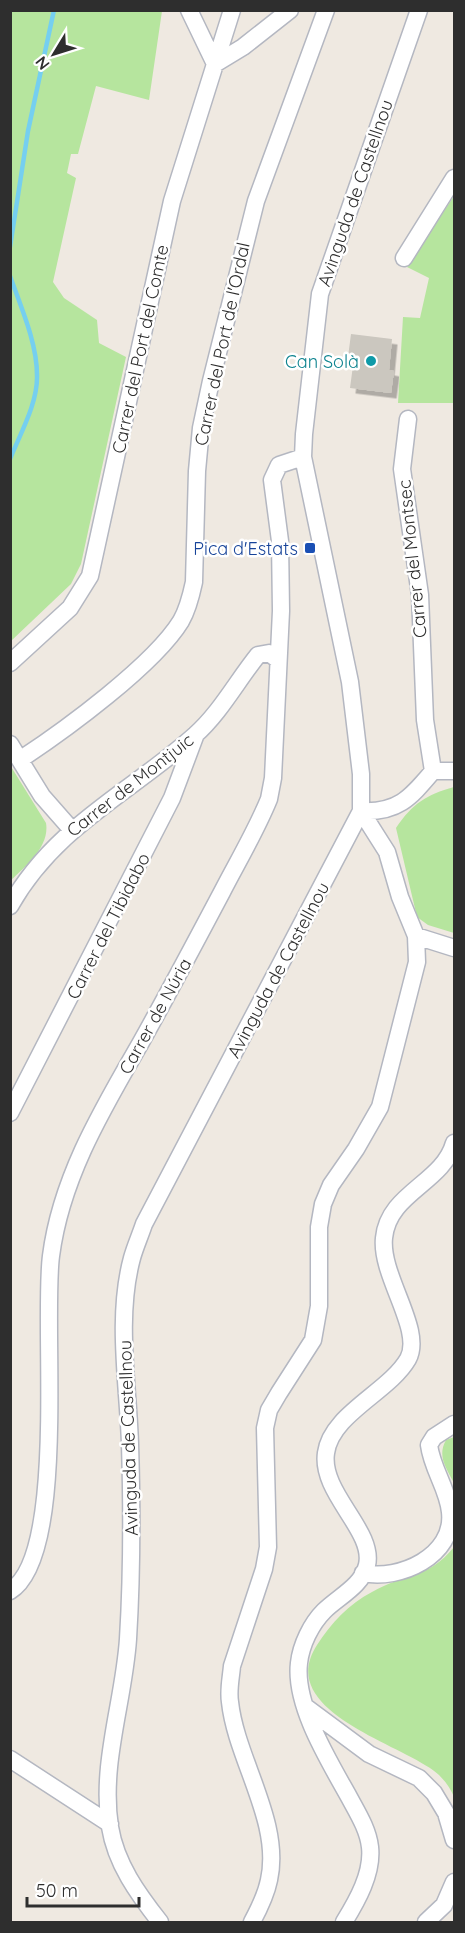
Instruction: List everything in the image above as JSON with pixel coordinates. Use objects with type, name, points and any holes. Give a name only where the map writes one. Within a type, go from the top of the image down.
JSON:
[{"type":"street","points":[[189,10],[215,64],[243,47],[290,10]]},
{"type":"street","name":"Carrer del Port del Comte","points":[[10,663],[69,608],[90,576],[177,181],[232,10]]},
{"type":"street","name":"Carrer del Port de l'Ordal","points":[[21,759],[47,742],[140,667],[180,622],[190,603],[194,582],[201,428],[256,201],[326,10]]},
{"type":"street","name":"Avinguda de Castellnou","points":[[160,1923],[136,1891],[115,1848],[107,1797],[116,1719],[125,1677],[131,1575],[130,1460],[124,1326],[132,1258],[144,1224],[361,811],[362,791],[350,682],[303,457],[320,294],[419,10]]},
{"type":"street","points":[[404,258],[454,178]]},
{"type":"street","name":"Carrer del Montsec","points":[[408,419],[402,469],[420,595],[425,720],[433,771]]},
{"type":"street","name":"Carrer de Núria","points":[[10,1591],[24,1578],[30,1567],[46,1503],[49,1281],[51,1256],[61,1213],[97,1120],[165,1000],[266,806],[273,778],[281,611],[280,541],[272,480],[279,465],[303,457]]},
{"type":"street","name":"Carrer de Montjuic","points":[[11,905],[55,846],[71,829],[207,724],[258,655],[269,653],[278,660]]},
{"type":"street","name":"Carrer del Tibidabo","points":[[10,1113],[176,790],[196,734]]},
{"type":"street","points":[[10,744],[49,805],[71,829]]},
{"type":"street","points":[[361,811],[382,812],[399,806],[433,771],[454,771]]},
{"type":"street","points":[[252,1923],[269,1879],[271,1846],[236,1730],[230,1702],[230,1682],[232,1666],[264,1569],[268,1547],[265,1428],[274,1401],[314,1340],[319,1306],[319,1227],[323,1204],[331,1185],[356,1149],[380,1107],[411,993],[417,962],[416,936],[400,897],[387,852],[361,811]]},
{"type":"street","points":[[416,936],[454,948]]},
{"type":"street","points":[[344,1923],[366,1877],[370,1846],[364,1826],[322,1748],[299,1688],[298,1664],[302,1647],[324,1611],[354,1586],[367,1564],[366,1550],[327,1474],[326,1451],[342,1424],[380,1390],[409,1357],[412,1342],[411,1331],[392,1285],[384,1253],[387,1222],[396,1207],[446,1160],[454,1143]]},
{"type":"street","points":[[363,1573],[379,1576],[408,1570],[422,1562],[441,1544],[450,1523],[450,1511],[429,1445],[434,1437],[454,1424]]},
{"type":"street","points":[[306,1707],[369,1755],[419,1778],[434,1793],[440,1803],[453,1830],[454,1840]]},
{"type":"street","points":[[10,1759],[110,1824]]},
{"type":"street","points":[[426,1923],[444,1905],[454,1882]]},
{"type":"green space","points":[[11,10],[162,11],[149,100],[96,86],[78,154],[71,154],[67,173],[76,178],[53,282],[64,298],[97,320],[99,343],[126,357],[81,564],[71,584],[11,641]]},
{"type":"green space","points":[[454,196],[454,403],[398,403],[403,317],[420,318],[429,278],[407,267]]},
{"type":"green space","points":[[10,765],[46,823],[41,847],[11,880]]},
{"type":"green space","points":[[454,787],[454,933],[428,925],[417,917],[396,828],[408,812],[421,801]]},
{"type":"green space","points":[[454,1437],[454,1483],[442,1457],[442,1451],[446,1440]]},
{"type":"green space","points":[[454,1547],[454,1797],[448,1785],[439,1775],[350,1724],[328,1708],[313,1690],[308,1669],[317,1645],[328,1629],[348,1608],[384,1586],[425,1571],[444,1558]]},
{"type":"building","name":"Can Solà","points":[[351,334],[392,339],[389,370],[394,371],[391,393],[350,388],[354,358],[348,357]]},
{"type":"waterway","points":[[10,247],[28,131],[54,10]]},
{"type":"waterway","points":[[10,276],[31,338],[37,375],[32,407],[10,459]]},
{"type":"place","name":"Can Solà","points":[[371,361]]},
{"type":"place","name":"Pica d'Estats","points":[[310,548]]}]
